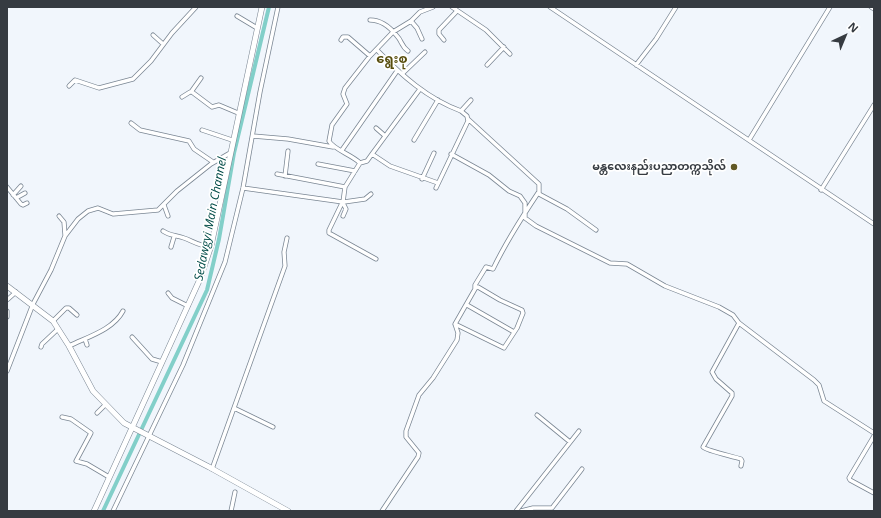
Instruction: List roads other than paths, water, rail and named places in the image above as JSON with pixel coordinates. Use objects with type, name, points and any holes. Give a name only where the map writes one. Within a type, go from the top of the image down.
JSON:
[{"type":"street","points":[[69,86],[75,80],[97,88],[131,80],[147,65],[163,44],[196,7]]},
{"type":"street","points":[[94,511],[134,429],[162,362],[200,280],[210,246],[262,7]]},
{"type":"street","points":[[113,511],[147,435],[183,365],[219,282],[243,188],[278,7]]},
{"type":"street","points":[[335,147],[330,143],[328,137],[332,126],[347,104],[343,94],[345,88],[370,56],[394,32],[411,21],[420,12],[433,7]]},
{"type":"street","points":[[452,7],[486,30],[510,54]]},
{"type":"street","points":[[550,7],[821,190],[874,224]]},
{"type":"street","points":[[636,65],[656,39],[676,7]]},
{"type":"street","points":[[749,140],[830,7]]},
{"type":"street","points":[[444,40],[439,34],[439,30],[457,11]]},
{"type":"street","points":[[237,16],[257,28]]},
{"type":"street","points":[[370,20],[382,22],[398,36],[401,46],[408,51]]},
{"type":"street","points":[[411,21],[417,28],[422,39]]},
{"type":"street","points":[[153,35],[163,44]]},
{"type":"street","points":[[340,40],[343,37],[348,37],[370,56]]},
{"type":"street","points":[[487,65],[504,47]]},
{"type":"street","points":[[377,50],[397,71],[420,89],[461,111],[539,184],[538,193],[524,214],[493,269],[486,267],[475,285],[475,289],[455,324],[458,333],[457,340],[437,372],[419,395],[406,431],[406,437],[419,453],[418,457],[382,511]]},
{"type":"street","points":[[402,74],[426,52]]},
{"type":"street","points":[[342,150],[397,71]]},
{"type":"street","points":[[182,98],[191,92],[201,78]]},
{"type":"street","points":[[376,259],[329,233],[329,230],[343,203],[345,187],[360,163],[367,161],[420,89]]},
{"type":"street","points":[[191,92],[212,107],[219,105],[238,113]]},
{"type":"street","points":[[414,140],[438,100]]},
{"type":"street","points":[[461,111],[471,100]]},
{"type":"street","points":[[821,190],[874,105]]},
{"type":"street","points":[[372,154],[390,166],[407,171],[437,186],[468,121],[467,118]]},
{"type":"street","points":[[131,123],[140,130],[189,141],[194,149],[213,162]]},
{"type":"street","points":[[376,128],[384,136]]},
{"type":"street","points":[[202,130],[232,140]]},
{"type":"street","points":[[253,136],[288,139],[335,147],[342,150],[360,163]]},
{"type":"street","points":[[285,176],[288,151]]},
{"type":"street","points":[[7,372],[33,304],[51,270],[65,236],[78,219],[92,209],[98,208],[113,214],[158,210],[213,162],[230,152]]},
{"type":"street","points":[[422,179],[434,153]]},
{"type":"street","points":[[451,154],[489,175],[509,191],[520,196],[525,203],[524,214],[526,220],[536,226],[598,258],[613,264],[627,264],[665,286],[731,313],[739,323],[814,380],[819,385],[824,401],[874,433]]},
{"type":"street","points":[[318,164],[355,171]]},
{"type":"street","points":[[277,174],[345,187]]},
{"type":"street","points":[[14,197],[21,186]]},
{"type":"street","points":[[7,187],[14,197],[23,205],[27,203]]},
{"type":"street","points":[[243,188],[343,203],[365,199],[371,194]]},
{"type":"street","points":[[14,197],[25,193]]},
{"type":"street","points":[[538,193],[596,230]]},
{"type":"street","points":[[343,203],[346,209],[343,216]]},
{"type":"street","points":[[164,205],[168,216]]},
{"type":"street","points":[[59,216],[64,222],[65,236]]},
{"type":"street","points":[[163,231],[174,237],[186,239],[197,245],[210,246]]},
{"type":"street","points":[[171,247],[174,237]]},
{"type":"street","points":[[212,469],[285,266],[284,252],[287,238]]},
{"type":"street","points":[[7,286],[33,304],[53,321],[69,346],[93,391],[105,405],[134,429],[212,469],[288,511]]},
{"type":"street","points":[[455,324],[504,348],[521,321],[523,312],[478,287],[475,289]]},
{"type":"street","points":[[7,300],[16,292]]},
{"type":"street","points":[[168,293],[172,298],[188,306]]},
{"type":"street","points":[[466,305],[514,332]]},
{"type":"street","points":[[53,321],[66,308],[69,308],[77,315]]},
{"type":"street","points":[[7,311],[7,317]]},
{"type":"street","points":[[69,346],[107,327],[121,316],[123,311]]},
{"type":"street","points":[[739,323],[712,372],[716,379],[732,393],[732,396],[703,447],[707,450],[720,452],[741,459],[741,466]]},
{"type":"street","points":[[41,347],[42,344],[58,329]]},
{"type":"street","points":[[132,337],[152,359],[162,362]]},
{"type":"street","points":[[85,339],[87,345]]},
{"type":"street","points":[[97,413],[105,405]]},
{"type":"street","points":[[234,408],[273,427]]},
{"type":"street","points":[[537,415],[570,442]]},
{"type":"street","points":[[62,418],[72,419],[91,433],[76,461],[87,464],[110,477]]},
{"type":"street","points":[[516,511],[579,430]]},
{"type":"street","points":[[874,436],[849,478],[850,480],[874,493]]},
{"type":"street","points":[[521,511],[533,508],[552,508],[582,469]]},
{"type":"street","points":[[231,511],[235,492]]},
{"type":"waterway","name":"Sedawgyi Main Channel","points":[[103,511],[207,290],[219,239],[234,153],[269,7]]},
{"type":"place","name":"မန္တလေးနည်းပညာတက္ကသိုလ်","points":[[734,167]]},
{"type":"district","name":"ရွေးစု","points":[[392,59]]}]
